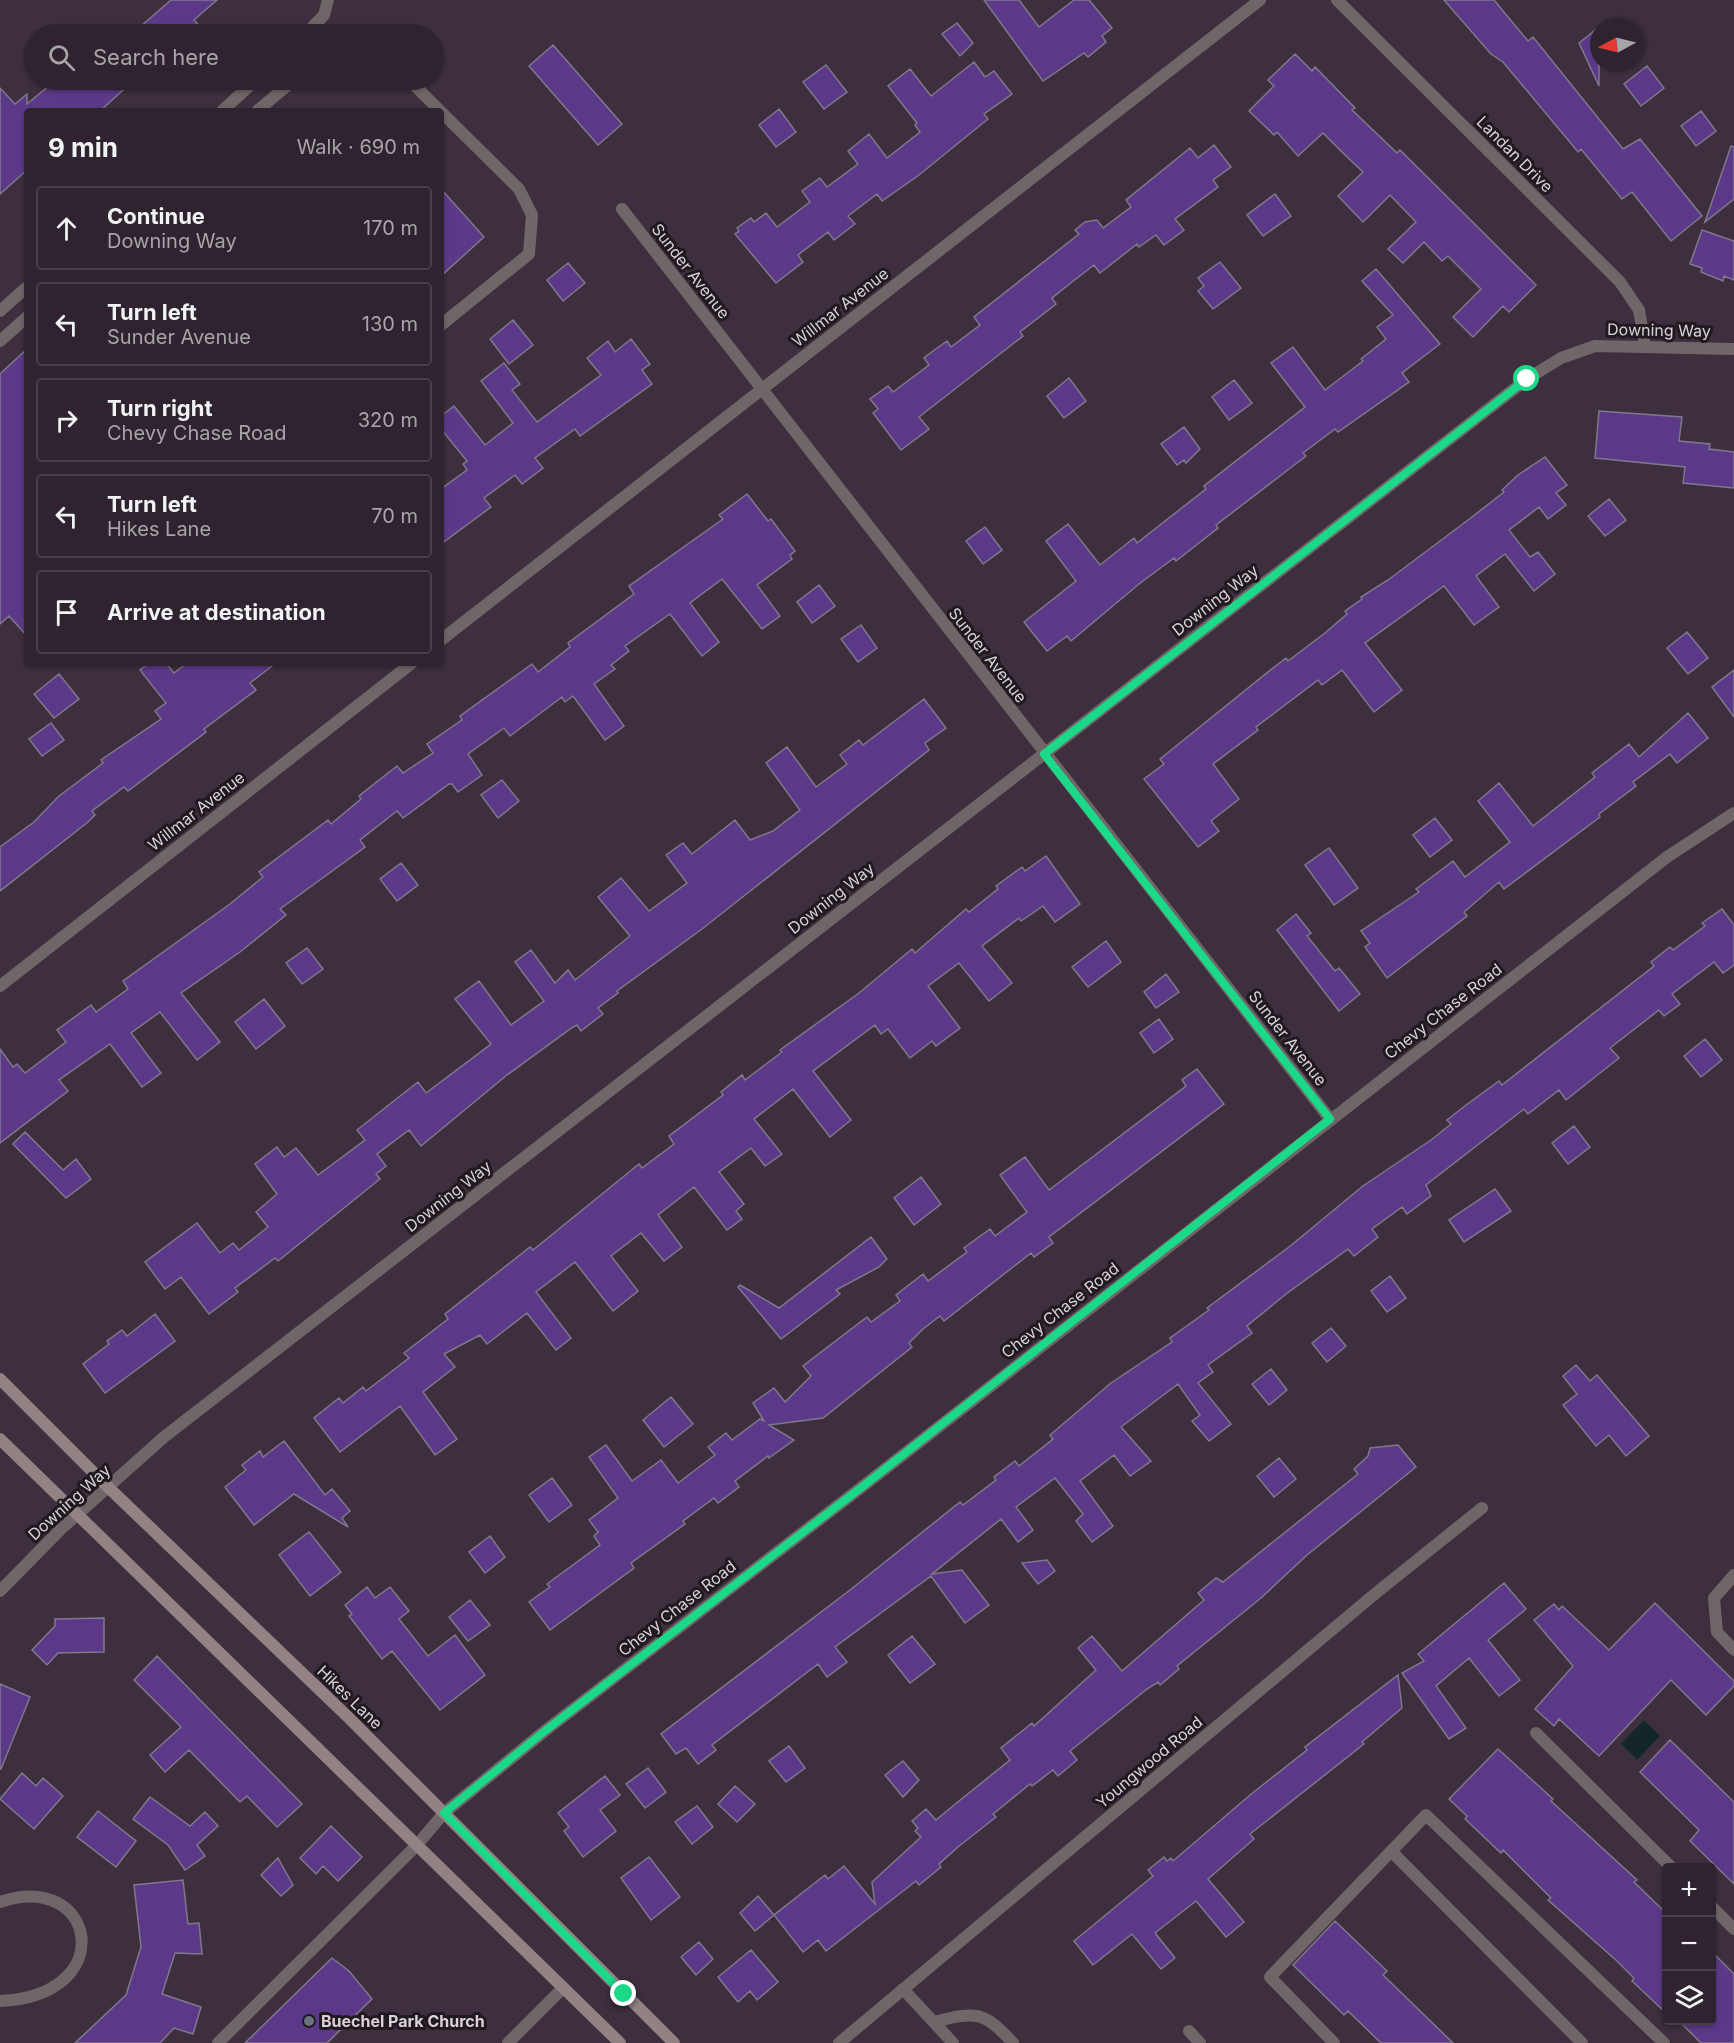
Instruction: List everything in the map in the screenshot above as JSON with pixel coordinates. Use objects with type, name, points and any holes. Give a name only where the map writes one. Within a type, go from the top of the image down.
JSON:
[{"type":"main road","name":"Hikes Lane","points":[[0,1379],[444,1813],[674,2043]]},
{"type":"main road","points":[[0,1439],[76,1516],[563,1988],[614,2041]]},
{"type":"street","points":[[315,24],[324,15],[328,0]]},
{"type":"street","name":"Willmar Avenue","points":[[444,638],[1260,0]]},
{"type":"street","name":"Landan Drive","points":[[1337,0],[1620,282],[1639,310],[1645,346]]},
{"type":"street","points":[[225,108],[245,90]]},
{"type":"street","points":[[261,108],[282,90]]},
{"type":"street","points":[[419,90],[437,108]]},
{"type":"street","points":[[444,115],[519,189],[532,215],[529,254],[444,323]]},
{"type":"street","name":"Sunder Avenue","points":[[622,209],[1330,1119]]},
{"type":"street","points":[[0,311],[24,290]]},
{"type":"street","points":[[0,341],[24,320]]},
{"type":"street","name":"Downing Way","points":[[0,1591],[76,1516],[164,1437],[1527,379],[1561,358],[1595,346],[1734,349]]},
{"type":"street","name":"Willmar Avenue","points":[[0,986],[408,666]]},
{"type":"street","name":"Chevy Chase Road","points":[[218,2043],[417,1845],[444,1813],[546,1730],[1667,857],[1734,813]]},
{"type":"street","name":"Youngwood Road","points":[[839,2043],[1376,1593],[1482,1508]]},
{"type":"street","points":[[1734,1575],[1714,1598],[1717,1632],[1734,1650]]},
{"type":"street","points":[[1536,1732],[1667,1863]]},
{"type":"street","points":[[1334,2043],[1270,1977],[1426,1815],[1664,2043]]},
{"type":"street","points":[[1391,1851],[1582,2043]]},
{"type":"street","points":[[0,1902],[28,1896],[58,1904],[77,1922],[82,1935],[82,1947],[76,1967],[49,1990],[33,1997],[0,2001]]},
{"type":"street","points":[[1716,1911],[1734,1929]]},
{"type":"street","points":[[508,2043],[563,1988]]},
{"type":"street","points":[[903,1989],[953,2043]]},
{"type":"street","points":[[934,2022],[971,2015],[992,2020],[1013,2043]]},
{"type":"street","points":[[1189,2031],[1200,2043]]},
{"type":"shaded area","points":[[1644,1720],[1660,1736],[1637,1760],[1621,1744]]},
{"type":"building","points":[[171,0],[217,0],[194,20],[198,24],[143,24]]},
{"type":"building","points":[[984,0],[1019,0],[1039,27],[1074,0],[1089,0],[1112,28],[1102,36],[1106,42],[1088,57],[1084,53],[1043,81]]},
{"type":"building","points":[[1444,0],[1494,0],[1528,41],[1533,37],[1623,149],[1640,139],[1702,216],[1671,241],[1632,192],[1622,199],[1581,149],[1578,152],[1503,62],[1491,54]]},
{"type":"building","points":[[957,23],[973,43],[960,56],[942,34]]},
{"type":"building","points":[[1590,34],[1590,67],[1579,43]]},
{"type":"building","points":[[553,45],[622,124],[598,145],[529,66]]},
{"type":"building","points":[[1295,54],[1312,71],[1315,67],[1355,108],[1352,110],[1397,153],[1400,150],[1536,285],[1509,312],[1503,306],[1473,337],[1453,317],[1481,289],[1448,256],[1442,261],[1424,242],[1403,263],[1388,249],[1416,222],[1390,195],[1363,222],[1338,196],[1363,172],[1323,133],[1298,156],[1277,132],[1274,135],[1249,111],[1274,86],[1268,80]]},
{"type":"building","points":[[974,62],[985,77],[994,71],[1012,94],[984,114],[988,119],[919,175],[882,201],[877,194],[848,216],[855,224],[834,240],[828,232],[798,255],[803,262],[776,283],[735,234],[739,231],[737,228],[751,218],[754,222],[766,213],[777,227],[810,202],[802,191],[820,178],[827,187],[858,164],[848,151],[869,134],[887,158],[920,132],[915,125],[917,123],[888,86],[910,69],[931,96]]},
{"type":"building","points":[[826,65],[847,92],[824,109],[803,82]]},
{"type":"building","points":[[1647,66],[1664,88],[1641,106],[1624,84],[1639,72],[1644,72]]},
{"type":"building","points":[[1592,72],[1599,72],[1599,86]]},
{"type":"building","points":[[0,88],[15,104],[27,94],[27,104],[44,90],[123,90],[103,108],[24,108],[24,173],[0,194]]},
{"type":"building","points":[[779,109],[796,132],[776,147],[759,125]]},
{"type":"building","points":[[1701,111],[1716,131],[1696,146],[1681,126]]},
{"type":"building","points":[[1214,145],[1231,167],[1213,180],[1218,187],[1175,219],[1184,230],[1164,245],[1156,235],[1139,247],[1137,244],[1100,273],[1094,265],[1072,282],[1052,298],[1056,304],[1020,332],[1023,336],[919,417],[929,429],[901,450],[873,413],[878,409],[870,399],[888,386],[893,392],[929,365],[924,358],[933,351],[947,341],[951,347],[980,325],[974,317],[1079,234],[1075,230],[1085,222],[1097,220],[1103,228],[1131,207],[1126,200],[1190,148],[1198,158]]},
{"type":"building","points":[[1731,146],[1734,147],[1734,199],[1705,222]]},
{"type":"building","points":[[444,192],[484,237],[444,273]]},
{"type":"building","points":[[1275,194],[1291,216],[1263,236],[1247,215]]},
{"type":"building","points":[[1702,230],[1734,241],[1734,280],[1724,276],[1723,281],[1701,272],[1702,268],[1690,264]]},
{"type":"building","points":[[1220,262],[1241,288],[1213,309],[1198,291],[1204,286],[1198,278]]},
{"type":"building","points":[[568,263],[585,283],[563,301],[547,280]]},
{"type":"building","points":[[1376,269],[1440,344],[1402,373],[1409,382],[1338,432],[1335,429],[1303,453],[1306,456],[1216,525],[1218,528],[1176,561],[1174,558],[1139,584],[1071,641],[1067,636],[1047,651],[1024,622],[1076,581],[1046,541],[1068,524],[1100,565],[1134,538],[1137,543],[1206,489],[1204,486],[1305,407],[1271,363],[1293,347],[1325,390],[1363,361],[1361,359],[1386,339],[1377,327],[1393,315],[1362,281]]},
{"type":"building","points":[[513,320],[533,345],[509,364],[490,339]]},
{"type":"building","points":[[631,339],[650,364],[642,370],[652,384],[580,436],[575,429],[535,458],[543,468],[522,484],[515,475],[484,498],[491,507],[444,542],[444,487],[467,470],[463,464],[467,461],[444,433],[444,414],[454,406],[485,445],[513,423],[481,381],[504,363],[520,384],[512,390],[537,422],[601,375],[587,358],[608,341],[615,352]]},
{"type":"building","points":[[24,352],[24,633],[9,616],[0,624],[0,374]]},
{"type":"building","points":[[1069,378],[1086,401],[1064,418],[1047,396]]},
{"type":"building","points":[[1234,380],[1252,403],[1229,420],[1212,397]]},
{"type":"building","points":[[1599,411],[1682,417],[1679,441],[1710,444],[1709,449],[1734,452],[1734,488],[1683,483],[1685,467],[1595,458]]},
{"type":"building","points":[[1184,427],[1200,449],[1186,463],[1184,460],[1177,465],[1161,444]]},
{"type":"building","points":[[1545,457],[1567,485],[1556,493],[1566,505],[1548,519],[1539,507],[1509,530],[1530,557],[1538,552],[1555,574],[1534,591],[1505,554],[1476,576],[1499,607],[1474,625],[1444,586],[1365,643],[1402,690],[1374,712],[1342,670],[1322,685],[1318,680],[1256,727],[1258,730],[1213,764],[1239,799],[1211,821],[1219,831],[1198,847],[1144,779],[1164,764],[1160,759],[1286,658],[1288,661],[1325,633],[1347,614],[1345,611],[1362,599],[1361,597],[1388,580],[1472,517],[1504,492],[1502,490],[1518,475]]},
{"type":"building","points":[[747,494],[768,521],[771,519],[795,551],[790,555],[792,559],[757,585],[780,616],[762,629],[722,579],[690,603],[719,642],[702,656],[670,614],[625,646],[629,651],[611,665],[615,669],[594,684],[624,726],[605,740],[573,696],[565,702],[562,697],[510,736],[504,728],[468,754],[482,775],[458,792],[452,784],[449,784],[403,818],[397,811],[360,840],[365,847],[280,909],[286,915],[240,952],[181,993],[220,1042],[197,1060],[160,1012],[131,1033],[161,1073],[142,1087],[110,1044],[59,1080],[68,1091],[0,1143],[0,1049],[13,1067],[17,1064],[25,1073],[66,1042],[57,1030],[91,1005],[96,1012],[128,989],[123,981],[230,904],[263,877],[259,872],[328,820],[331,824],[361,799],[359,796],[397,766],[403,773],[433,753],[427,744],[462,720],[460,716],[532,664],[538,672],[570,647],[568,643],[634,594],[629,586],[723,519],[719,515]]},
{"type":"building","points":[[1609,499],[1626,520],[1605,536],[1588,516]]},
{"type":"building","points":[[985,527],[1002,550],[983,564],[966,541]]},
{"type":"building","points":[[819,585],[835,606],[812,623],[797,602]]},
{"type":"building","points":[[861,625],[877,648],[858,662],[841,639]]},
{"type":"building","points":[[1687,632],[1708,658],[1688,674],[1667,648]]},
{"type":"building","points":[[145,666],[168,666],[174,673],[183,666],[272,666],[250,683],[256,690],[204,729],[206,732],[128,791],[124,787],[92,811],[95,815],[88,822],[0,891],[0,847],[34,822],[59,796],[103,763],[101,760],[161,719],[155,711],[166,703],[140,670]]},
{"type":"building","points":[[1734,670],[1734,717],[1712,687]]},
{"type":"building","points":[[59,674],[79,699],[54,718],[34,694]]},
{"type":"building","points":[[924,699],[946,728],[925,743],[929,750],[702,929],[617,991],[618,993],[598,1008],[603,1014],[581,1031],[577,1025],[573,1027],[507,1075],[421,1146],[409,1130],[377,1154],[386,1166],[376,1174],[380,1179],[278,1261],[275,1258],[235,1288],[238,1292],[209,1314],[181,1277],[165,1289],[145,1262],[197,1223],[220,1253],[233,1243],[239,1250],[268,1227],[256,1212],[277,1194],[255,1164],[277,1147],[284,1157],[296,1148],[318,1175],[365,1140],[357,1130],[418,1082],[426,1093],[491,1044],[455,999],[479,981],[511,1025],[544,1001],[515,962],[531,950],[555,983],[568,970],[575,980],[630,936],[598,897],[621,878],[649,911],[687,883],[666,855],[683,843],[692,854],[735,820],[750,840],[773,831],[800,810],[766,763],[787,747],[816,787],[847,764],[840,755],[859,740],[863,745]]},
{"type":"building","points":[[1688,713],[1708,738],[1677,763],[1670,754],[1633,782],[1636,786],[1599,814],[1600,817],[1504,889],[1499,882],[1464,912],[1467,916],[1387,978],[1365,947],[1370,943],[1361,931],[1419,892],[1416,889],[1453,861],[1465,877],[1510,842],[1478,801],[1499,783],[1533,826],[1595,777],[1592,773],[1629,744],[1639,757]]},
{"type":"building","points":[[51,723],[64,740],[42,756],[29,739]]},
{"type":"building","points":[[502,780],[519,801],[498,818],[481,795]]},
{"type":"building","points":[[1435,818],[1452,840],[1430,857],[1413,835]]},
{"type":"building","points":[[1329,848],[1358,888],[1334,905],[1305,865]]},
{"type":"building","points":[[1046,856],[1080,904],[1055,922],[1043,906],[1021,921],[1019,918],[982,946],[1012,983],[989,1001],[959,963],[928,986],[960,1028],[936,1046],[932,1041],[910,1058],[888,1029],[881,1034],[875,1025],[813,1071],[851,1120],[830,1137],[793,1089],[754,1119],[782,1154],[765,1166],[751,1148],[719,1172],[744,1204],[736,1211],[742,1219],[727,1230],[694,1187],[658,1215],[682,1247],[664,1261],[641,1233],[611,1256],[638,1291],[613,1311],[575,1262],[536,1292],[571,1338],[556,1350],[527,1313],[487,1344],[480,1335],[444,1354],[455,1367],[423,1392],[457,1439],[435,1455],[400,1406],[340,1452],[314,1418],[339,1398],[343,1403],[363,1387],[366,1391],[409,1358],[404,1353],[448,1319],[445,1314],[530,1247],[533,1250],[639,1164],[642,1168],[674,1144],[669,1136],[723,1095],[721,1092],[742,1075],[745,1080],[782,1052],[780,1050],[859,993],[912,949],[915,953],[966,909],[969,912],[998,889],[996,886],[1022,867],[1025,871]]},
{"type":"building","points":[[401,863],[418,885],[397,901],[380,879]]},
{"type":"building","points":[[1722,909],[1734,925],[1734,965],[1723,973],[1714,962],[1672,994],[1680,1004],[1664,1016],[1659,1010],[1610,1048],[1619,1058],[1566,1100],[1559,1090],[1528,1114],[1524,1109],[1426,1185],[1431,1196],[1407,1214],[1402,1207],[1372,1229],[1378,1237],[1354,1256],[1348,1249],[1286,1294],[1247,1326],[1252,1333],[1208,1365],[1213,1372],[1198,1383],[1231,1424],[1209,1441],[1192,1421],[1200,1415],[1178,1384],[1121,1427],[1151,1461],[1130,1476],[1114,1455],[1080,1481],[1113,1526],[1092,1542],[1076,1521],[1083,1514],[1055,1478],[1016,1507],[1033,1530],[1018,1542],[1001,1519],[932,1574],[962,1570],[989,1605],[965,1623],[931,1576],[835,1647],[847,1662],[827,1677],[818,1664],[712,1745],[716,1750],[698,1764],[686,1748],[676,1754],[661,1734],[850,1590],[960,1502],[963,1505],[996,1480],[994,1477],[1015,1461],[1019,1466],[1053,1439],[1050,1435],[1111,1383],[1172,1342],[1170,1338],[1209,1310],[1207,1308],[1289,1247],[1363,1186],[1431,1140],[1451,1124],[1447,1120],[1466,1105],[1499,1081],[1502,1085],[1654,966],[1651,962],[1670,947],[1673,950],[1705,926],[1702,923]]},
{"type":"building","points":[[1296,914],[1311,933],[1307,936],[1335,971],[1339,968],[1360,994],[1339,1011],[1277,930]]},
{"type":"building","points":[[1106,941],[1121,962],[1088,987],[1072,967]]},
{"type":"building","points":[[307,948],[323,969],[302,984],[286,963]]},
{"type":"building","points":[[1166,974],[1179,992],[1156,1008],[1144,992]]},
{"type":"building","points":[[264,999],[285,1026],[256,1049],[235,1022]]},
{"type":"building","points":[[1159,1019],[1173,1039],[1154,1053],[1140,1033]]},
{"type":"building","points":[[1705,1039],[1722,1060],[1701,1077],[1684,1056]]},
{"type":"building","points":[[1197,1069],[1224,1104],[1049,1237],[1053,1243],[1034,1257],[1031,1253],[944,1321],[940,1316],[923,1329],[909,1343],[912,1347],[823,1418],[769,1425],[794,1440],[735,1481],[739,1487],[718,1503],[714,1498],[683,1521],[685,1524],[631,1563],[634,1568],[550,1630],[529,1602],[550,1587],[547,1584],[600,1545],[594,1536],[598,1532],[589,1520],[618,1498],[589,1457],[606,1445],[632,1481],[661,1460],[678,1483],[715,1455],[708,1447],[726,1433],[732,1440],[760,1419],[764,1421],[753,1403],[774,1388],[785,1402],[811,1376],[803,1366],[867,1317],[871,1322],[900,1301],[896,1295],[923,1274],[928,1281],[967,1252],[964,1248],[990,1229],[995,1236],[1027,1212],[1000,1175],[1025,1157],[1049,1190],[1186,1086],[1182,1080]]},
{"type":"building","points":[[1574,1126],[1590,1147],[1568,1164],[1552,1143]]},
{"type":"building","points":[[25,1132],[63,1170],[76,1159],[91,1179],[66,1198],[13,1144]]},
{"type":"building","points":[[921,1177],[941,1204],[914,1225],[894,1198]]},
{"type":"building","points":[[1495,1189],[1511,1211],[1464,1242],[1449,1220]]},
{"type":"building","points":[[871,1237],[887,1259],[879,1267],[836,1290],[840,1294],[781,1339],[738,1287],[740,1285],[779,1308]]},
{"type":"building","points":[[1390,1276],[1406,1298],[1387,1312],[1371,1291]]},
{"type":"building","points":[[155,1314],[175,1341],[105,1393],[83,1364],[109,1344],[107,1341],[122,1330],[127,1336]]},
{"type":"building","points":[[1331,1328],[1346,1346],[1327,1362],[1312,1343]]},
{"type":"building","points":[[1576,1365],[1590,1381],[1597,1375],[1649,1436],[1626,1456],[1609,1435],[1596,1446],[1563,1405],[1577,1394],[1563,1376]]},
{"type":"building","points":[[1271,1369],[1287,1390],[1269,1405],[1252,1384]]},
{"type":"building","points":[[671,1397],[693,1424],[664,1447],[643,1420]]},
{"type":"building","points":[[284,1441],[325,1495],[332,1489],[350,1511],[342,1518],[348,1527],[294,1494],[254,1525],[225,1487],[246,1470],[242,1465],[260,1451],[263,1457]]},
{"type":"building","points":[[1398,1445],[1416,1467],[1307,1555],[1261,1598],[1177,1666],[1179,1669],[1160,1685],[1158,1682],[1147,1689],[1070,1751],[1077,1760],[1058,1776],[1053,1770],[1032,1786],[1030,1784],[993,1814],[996,1817],[939,1864],[941,1867],[919,1885],[916,1881],[826,1951],[818,1940],[803,1952],[774,1915],[825,1875],[828,1879],[844,1866],[875,1904],[872,1882],[921,1837],[915,1831],[918,1828],[912,1821],[926,1809],[936,1820],[1010,1760],[1001,1748],[1032,1723],[1034,1726],[1096,1670],[1078,1648],[1092,1636],[1122,1671],[1204,1600],[1198,1593],[1216,1578],[1223,1582],[1358,1474],[1354,1469],[1368,1456],[1370,1448]]},
{"type":"building","points":[[1279,1458],[1296,1479],[1274,1497],[1257,1476]]},
{"type":"building","points":[[552,1478],[572,1505],[549,1522],[529,1495]]},
{"type":"building","points":[[309,1532],[341,1572],[310,1596],[279,1555]]},
{"type":"building","points":[[490,1536],[505,1557],[485,1573],[469,1552]]},
{"type":"building","points":[[1047,1560],[1055,1571],[1038,1584],[1022,1563]]},
{"type":"building","points":[[1504,1583],[1526,1609],[1488,1640],[1520,1680],[1499,1696],[1469,1658],[1436,1686],[1466,1728],[1449,1739],[1402,1673],[1424,1661],[1418,1654]]},
{"type":"building","points":[[367,1587],[375,1598],[390,1587],[409,1611],[399,1619],[428,1656],[455,1635],[485,1675],[440,1710],[392,1651],[382,1659],[349,1616],[352,1614],[345,1605]]},
{"type":"building","points":[[470,1600],[490,1625],[468,1641],[449,1617]]},
{"type":"building","points":[[1655,1603],[1734,1681],[1734,1686],[1706,1715],[1671,1680],[1599,1756],[1559,1719],[1554,1726],[1535,1709],[1573,1666],[1534,1620],[1554,1604],[1559,1610],[1562,1606],[1609,1650]]},
{"type":"building","points":[[104,1618],[104,1652],[58,1653],[47,1665],[32,1650],[55,1626],[55,1619]]},
{"type":"building","points":[[912,1636],[935,1664],[910,1683],[888,1655]]},
{"type":"building","points":[[157,1656],[302,1804],[277,1827],[247,1796],[240,1802],[189,1750],[165,1772],[150,1755],[181,1727],[134,1680]]},
{"type":"building","points":[[1398,1675],[1402,1708],[1362,1742],[1364,1744],[1250,1834],[1254,1839],[1208,1879],[1244,1922],[1226,1937],[1196,1901],[1155,1933],[1175,1958],[1161,1969],[1132,1934],[1093,1965],[1074,1941],[1153,1876],[1148,1870],[1164,1857],[1167,1861],[1171,1858],[1173,1861],[1307,1750],[1305,1747]]},
{"type":"building","points":[[0,1684],[30,1697],[1,1769],[0,1769]]},
{"type":"building","points":[[1670,1740],[1734,1802],[1734,1884],[1716,1866],[1716,1863],[1713,1863],[1690,1841],[1699,1830],[1640,1772]]},
{"type":"building","points":[[789,1746],[805,1768],[786,1782],[769,1761]]},
{"type":"building","points":[[1498,1749],[1637,1880],[1634,1882],[1662,1909],[1662,2009],[1632,1981],[1634,1978],[1617,1961],[1548,1900],[1551,1898],[1503,1850],[1501,1853],[1465,1819],[1467,1816],[1449,1799]]},
{"type":"building","points":[[903,1761],[919,1780],[903,1797],[885,1775]]},
{"type":"building","points":[[648,1768],[666,1792],[645,1808],[626,1784]]},
{"type":"building","points":[[22,1773],[36,1786],[43,1778],[63,1796],[34,1829],[0,1799]]},
{"type":"building","points":[[605,1776],[620,1795],[600,1810],[616,1831],[583,1857],[564,1831],[569,1827],[558,1813]]},
{"type":"building","points":[[735,1786],[755,1804],[737,1822],[718,1804]]},
{"type":"building","points":[[150,1797],[190,1826],[205,1812],[218,1826],[197,1845],[205,1856],[185,1870],[168,1845],[133,1819]]},
{"type":"building","points":[[697,1806],[713,1827],[692,1844],[675,1822]]},
{"type":"building","points":[[98,1811],[136,1841],[116,1867],[77,1837]]},
{"type":"building","points":[[331,1826],[362,1857],[338,1881],[323,1866],[316,1874],[300,1858]]},
{"type":"building","points":[[649,1857],[680,1897],[651,1920],[621,1878]]},
{"type":"building","points":[[278,1858],[293,1885],[281,1896],[261,1875]]},
{"type":"building","points":[[183,1880],[188,1924],[199,1923],[202,1954],[175,1953],[162,1994],[201,2007],[193,2034],[174,2028],[160,2043],[75,2043],[126,1995],[141,1947],[134,1885]]},
{"type":"building","points":[[758,1896],[774,1915],[755,1931],[740,1913]]},
{"type":"building","points":[[1335,1921],[1387,1971],[1383,1975],[1453,2043],[1381,2043],[1348,2011],[1344,2015],[1293,1965]]},
{"type":"building","points":[[699,1942],[713,1959],[696,1975],[681,1957]]},
{"type":"building","points":[[751,1950],[778,1982],[757,2000],[750,1991],[738,2002],[718,1977]]},
{"type":"building","points":[[1716,1956],[1734,1974],[1734,2043],[1701,2043],[1683,2025],[1716,2025]]},
{"type":"building","name":"Buechel Park Church","points":[[332,1958],[349,1971],[372,1999],[327,2043],[245,2043]]},
{"type":"place","name":"Buechel Park Church","points":[[309,2021]]},
{"type":"route","points":[[624,1994],[444,1813],[546,1730],[867,1483],[1330,1119],[1044,754],[1527,379]]}]
